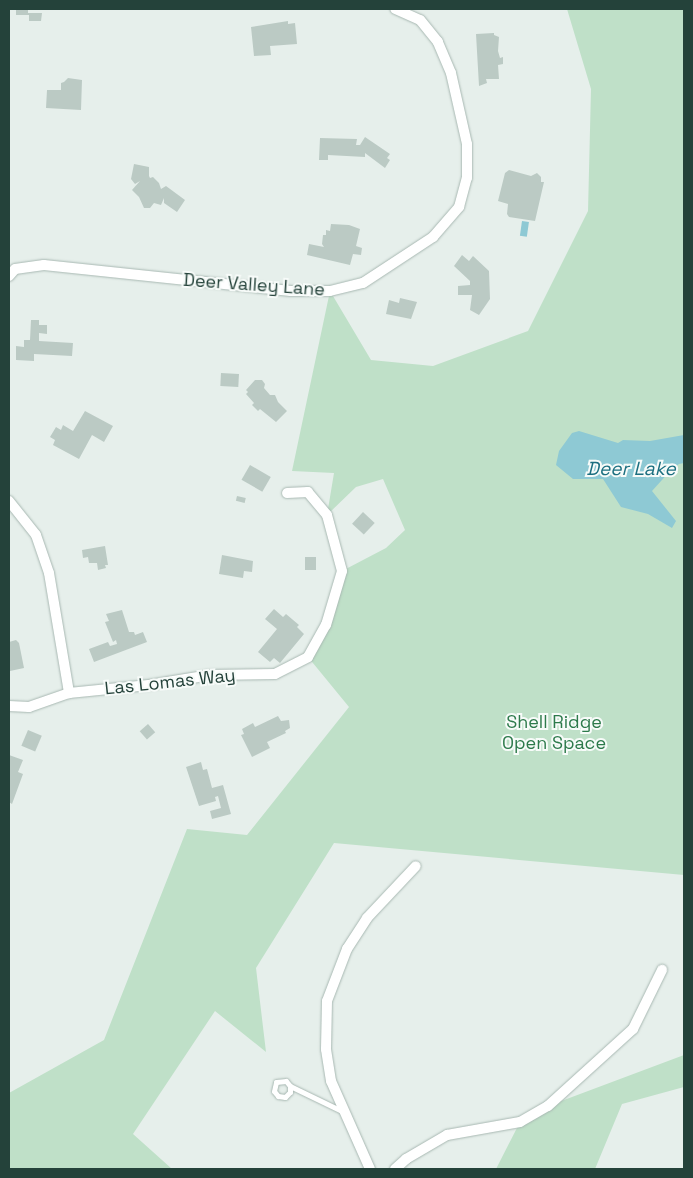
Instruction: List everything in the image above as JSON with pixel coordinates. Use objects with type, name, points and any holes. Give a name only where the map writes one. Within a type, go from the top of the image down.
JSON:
[{"type":"street","name":"Deer Valley Lane","points":[[9,276],[15,269],[44,265],[291,291],[330,291],[363,283],[433,237],[459,207],[467,178],[467,144],[451,73],[438,42],[420,20],[395,9]]},
{"type":"street","name":"Las Lomas Way","points":[[9,706],[29,707],[69,693],[149,685],[210,675],[275,674],[308,657],[326,625],[342,571],[327,515],[308,492],[288,493]]},
{"type":"street","points":[[9,501],[36,535],[49,573],[69,693]]},
{"type":"street","points":[[370,1169],[331,1081],[326,1049],[327,1001],[347,949],[367,918],[416,866]]},
{"type":"street","points":[[395,1169],[406,1159],[448,1135],[520,1122],[548,1106],[633,1029],[662,970]]},
{"type":"lane","points":[[290,1086],[344,1112]]},
{"type":"green space","name":"Shell Ridge Open Space","points":[[567,9],[684,9],[684,875],[334,843],[256,968],[266,1052],[215,1011],[133,1134],[172,1169],[9,1169],[9,1093],[104,1040],[187,829],[247,835],[349,707],[308,657],[326,625],[342,571],[386,548],[405,530],[383,479],[356,487],[327,515],[334,473],[292,471],[330,291],[371,360],[433,366],[528,331],[588,211],[591,89]]},
{"type":"green space","points":[[684,1055],[684,1087],[622,1104],[595,1169],[496,1169],[520,1122],[548,1106]]},
{"type":"water","points":[[522,221],[529,222],[527,237],[520,236]]},
{"type":"water","name":"Deer Lake","points":[[579,431],[618,443],[623,440],[650,441],[684,435],[684,463],[671,470],[652,491],[676,521],[672,528],[648,514],[621,507],[603,479],[573,479],[556,465],[559,451],[572,433]]},
{"type":"building","points":[[16,9],[28,9],[28,13],[42,13],[41,21],[29,21],[29,15],[16,15]]},
{"type":"building","points":[[288,21],[288,24],[295,23],[297,44],[270,46],[271,55],[254,56],[251,27]]},
{"type":"building","points":[[494,33],[494,35],[499,37],[498,51],[500,58],[503,57],[503,64],[498,65],[499,79],[486,79],[487,83],[479,86],[476,34]]},
{"type":"building","points":[[68,78],[82,80],[81,110],[46,108],[47,90],[61,90],[61,83]]},
{"type":"building","points":[[365,137],[390,154],[387,158],[390,160],[385,168],[365,153],[365,157],[328,155],[328,160],[319,160],[320,138],[357,139],[356,145],[360,145]]},
{"type":"building","points":[[134,164],[149,167],[150,178],[153,177],[159,183],[161,189],[166,186],[185,200],[177,212],[164,203],[164,198],[161,205],[154,203],[150,208],[144,208],[139,197],[132,190],[140,181],[135,184],[131,179]]},
{"type":"building","points":[[509,170],[531,176],[537,173],[541,177],[541,182],[544,182],[535,221],[509,217],[507,214],[508,204],[498,201],[505,173]]},
{"type":"building","points":[[331,224],[349,225],[360,229],[356,246],[362,248],[361,255],[353,254],[350,265],[307,255],[309,244],[324,247],[322,244],[323,235],[326,235],[326,230],[330,231]]},
{"type":"building","points":[[462,255],[469,261],[473,256],[489,271],[490,299],[479,315],[470,310],[472,295],[458,295],[458,286],[470,285],[470,281],[454,266]]},
{"type":"building","points":[[400,298],[417,302],[411,319],[386,314],[389,300],[399,303]]},
{"type":"building","points":[[31,320],[39,320],[39,325],[47,325],[47,334],[39,333],[39,341],[73,343],[72,356],[34,354],[34,361],[16,360],[16,346],[24,347],[24,340],[30,340]]},
{"type":"building","points":[[221,373],[239,374],[238,387],[220,386]]},
{"type":"building","points":[[255,380],[262,380],[265,384],[264,388],[270,395],[275,395],[278,402],[287,411],[276,422],[260,409],[258,411],[246,394],[248,392],[246,390]]},
{"type":"building","points":[[85,411],[113,426],[104,442],[92,435],[79,459],[53,445],[55,440],[50,437],[56,427],[61,430],[63,425],[73,431]]},
{"type":"building","points":[[250,465],[271,477],[262,492],[242,480]]},
{"type":"building","points":[[237,496],[246,498],[245,503],[236,501]]},
{"type":"building","points":[[363,512],[375,523],[364,535],[352,524]]},
{"type":"building","points":[[105,546],[108,565],[105,565],[106,568],[98,570],[97,563],[89,563],[88,557],[83,558],[82,550]]},
{"type":"building","points":[[222,555],[253,561],[252,572],[244,571],[243,578],[219,574]]},
{"type":"building","points":[[305,557],[316,557],[316,570],[305,570]]},
{"type":"building","points":[[274,609],[283,617],[286,614],[299,625],[297,627],[304,634],[280,663],[274,658],[270,662],[258,652],[277,629],[265,619]]},
{"type":"building","points":[[122,610],[129,632],[134,632],[135,635],[143,632],[147,642],[94,662],[89,649],[108,642],[110,646],[117,644],[116,640],[113,642],[105,622],[109,621],[106,614]]},
{"type":"building","points":[[16,640],[19,643],[24,668],[10,671],[9,642]]},
{"type":"building","points":[[278,716],[281,721],[289,720],[290,728],[285,731],[286,733],[267,742],[270,748],[252,757],[241,735],[244,734],[242,729],[253,723],[255,727]]},
{"type":"building","points":[[148,724],[155,732],[147,740],[140,731]]},
{"type":"building","points":[[28,730],[42,736],[35,752],[21,746]]},
{"type":"building","points":[[9,755],[23,760],[18,772],[23,774],[12,804],[9,802]]},
{"type":"building","points":[[201,762],[203,770],[207,769],[212,788],[223,785],[231,814],[212,819],[210,811],[221,808],[218,796],[215,797],[216,801],[199,806],[186,767]]}]
